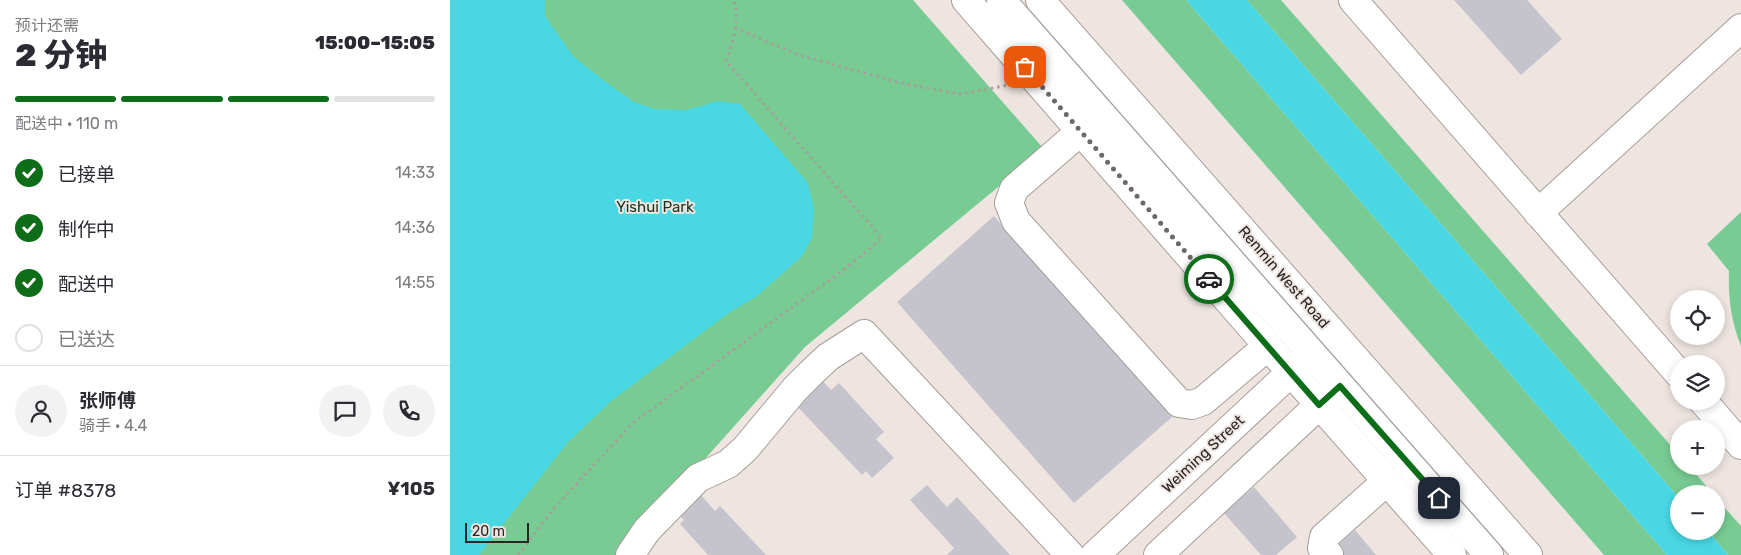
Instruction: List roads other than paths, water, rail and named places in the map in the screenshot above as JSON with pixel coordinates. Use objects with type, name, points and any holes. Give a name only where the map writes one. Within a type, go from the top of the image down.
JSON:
[{"type":"street","points":[[966,0],[1452,555]]},
{"type":"street","name":"Renmin West Road","points":[[1001,0],[1489,555]]},
{"type":"street","name":"Renmin West Road","points":[[1040,0],[1528,555]]},
{"type":"street","points":[[1353,0],[1670,364]]},
{"type":"street","points":[[1538,213],[1741,28]]},
{"type":"street","points":[[1081,132],[1014,189],[1009,203],[1016,221],[1179,403],[1192,405],[1203,401],[1268,346]]},
{"type":"street","points":[[630,555],[647,530],[698,478],[728,464],[744,449],[810,374],[828,357],[864,334],[1070,555]]},
{"type":"street","name":"Weiming Street","points":[[1095,555],[1312,354]]},
{"type":"street","points":[[1158,555],[1340,386]]},
{"type":"street","points":[[1710,410],[1741,445]]},
{"type":"street","points":[[1329,555],[1322,548],[1324,537],[1387,481]]},
{"type":"water","points":[[450,0],[545,0],[545,16],[573,56],[634,102],[654,109],[687,110],[718,101],[740,104],[808,183],[814,209],[812,238],[801,257],[757,296],[730,312],[611,401],[568,442],[479,555],[450,555]]},
{"type":"water","points":[[1186,0],[1247,0],[1670,488],[1670,540],[1716,540],[1728,555],[1667,555]]},
{"type":"park label","name":"Yishui Park","points":[[655,207]]}]
